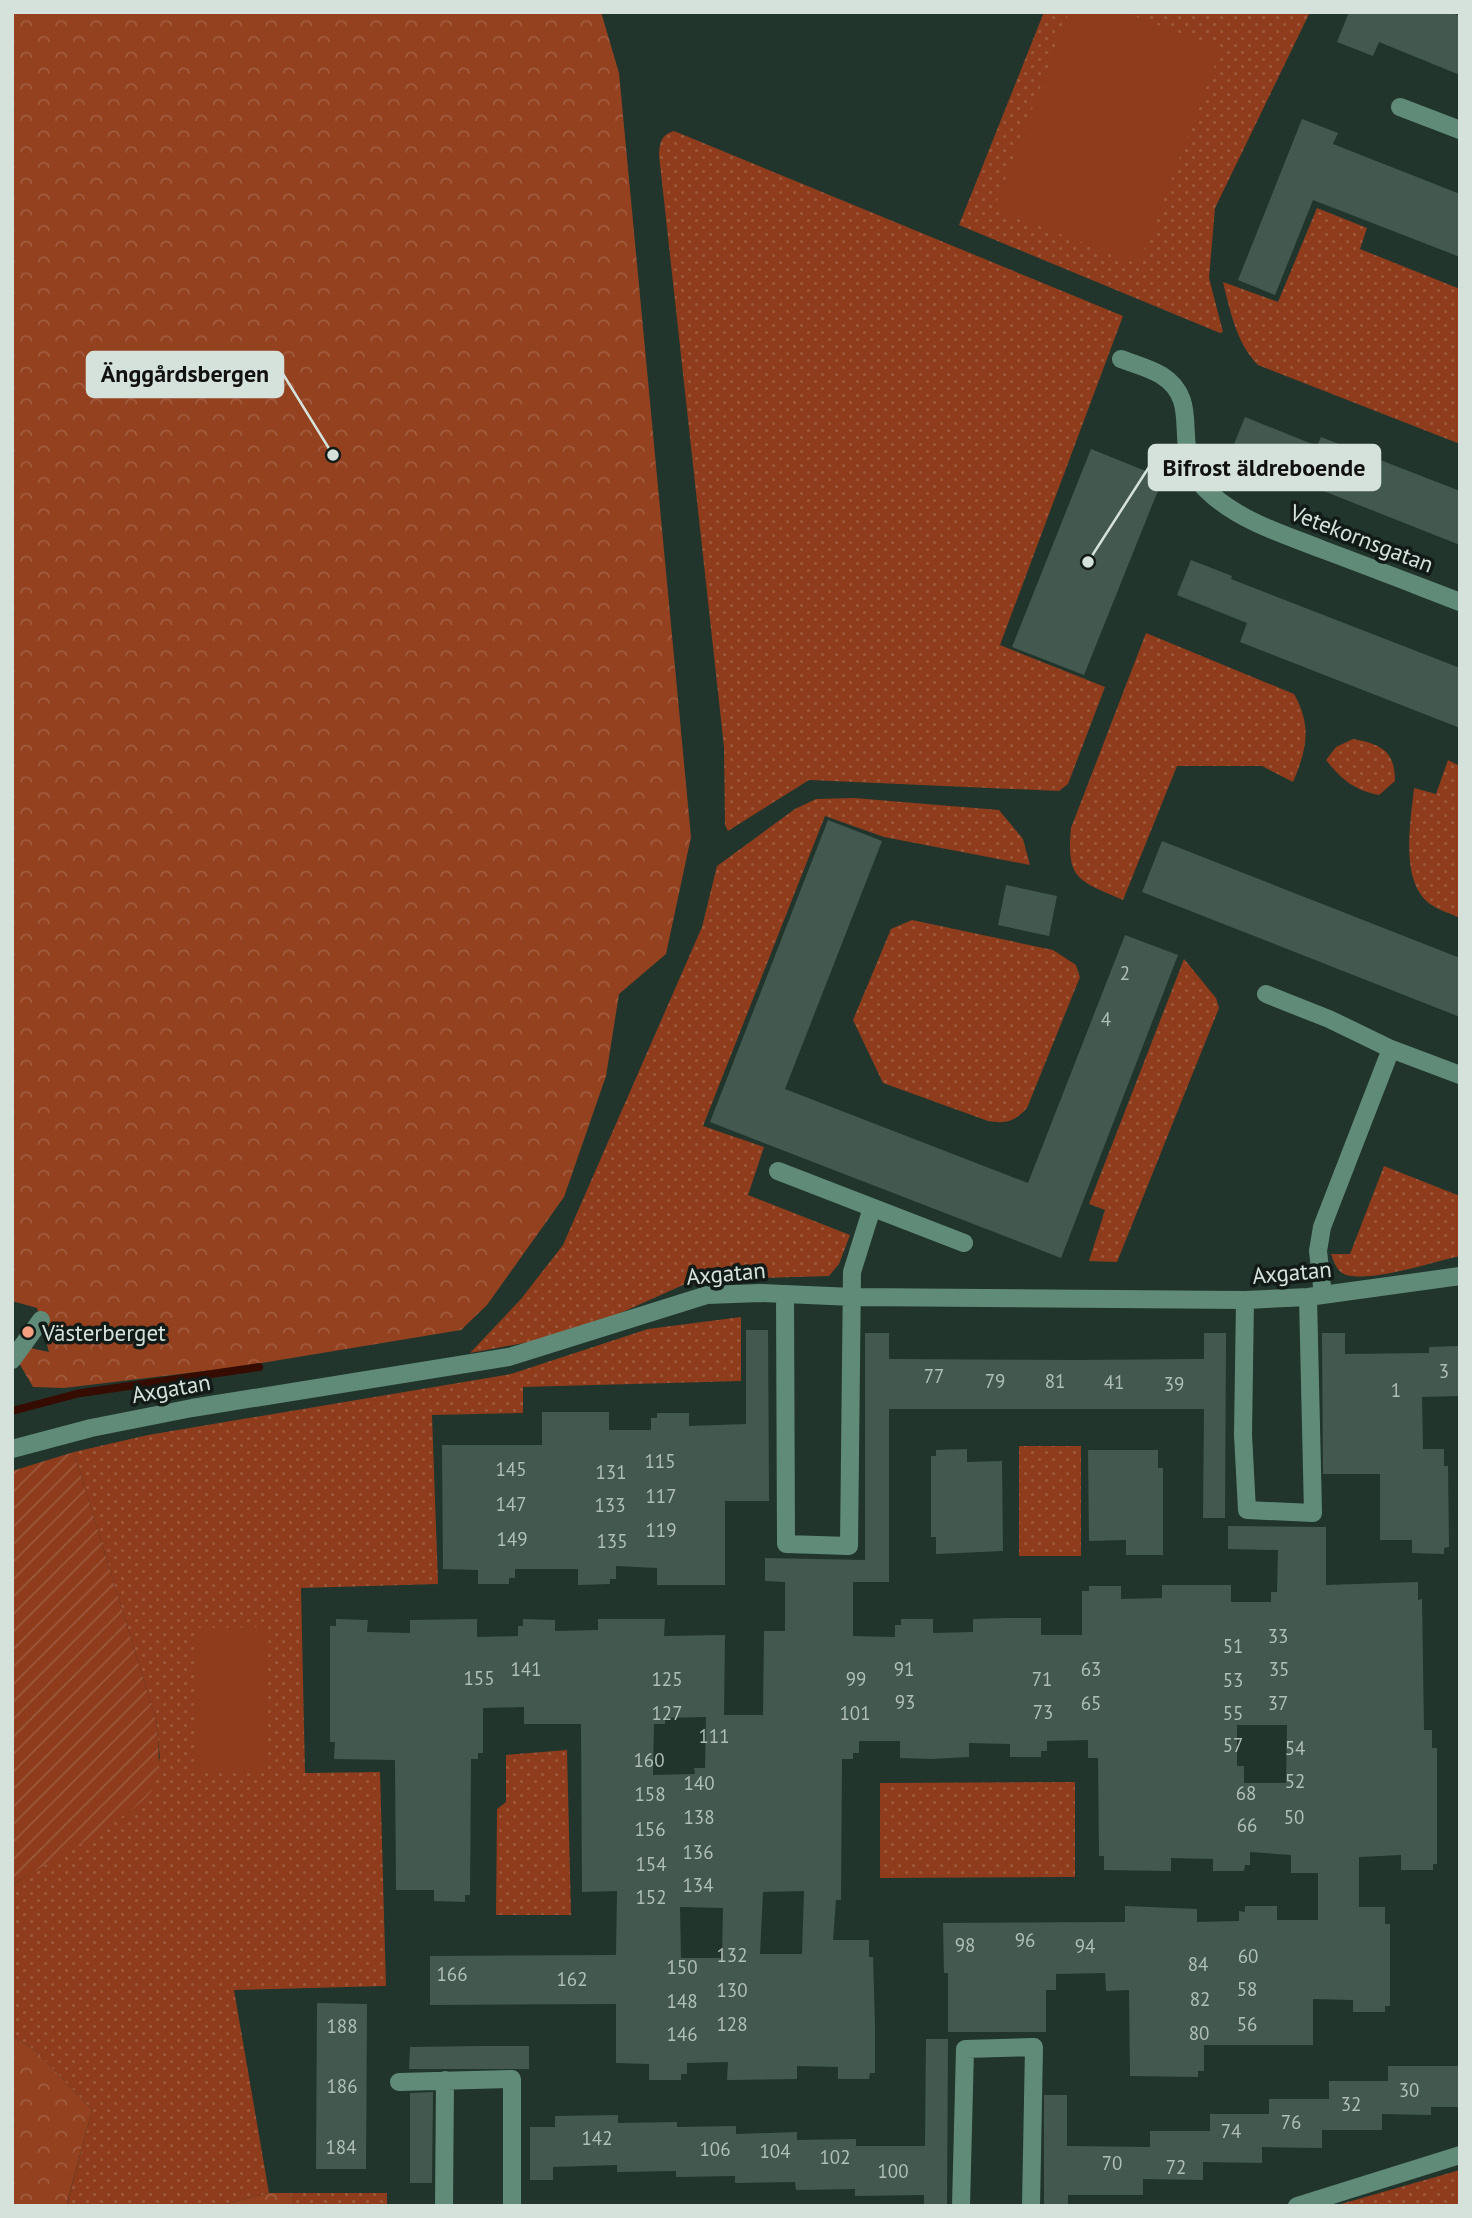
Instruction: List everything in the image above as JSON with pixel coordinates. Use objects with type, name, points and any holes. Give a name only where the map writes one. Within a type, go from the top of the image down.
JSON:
[{"type":"street","points":[[1400,107],[1460,130]]},
{"type":"street","name":"Vetekornsgatan","points":[[1121,359],[1160,374],[1172,384],[1186,408],[1185,437],[1189,467],[1211,495],[1247,520],[1460,602]]},
{"type":"street","points":[[1266,994],[1329,1019],[1391,1049],[1460,1075]]},
{"type":"street","points":[[1245,1300],[1243,1435],[1247,1510],[1313,1513],[1316,1296],[1322,1227],[1391,1049]]},
{"type":"street","points":[[778,1171],[964,1243]]},
{"type":"street","points":[[785,1294],[786,1544],[849,1546],[852,1272],[872,1208]]},
{"type":"street","name":"Axgatan","points":[[12,1449],[90,1428],[192,1408],[509,1357],[707,1295],[1245,1300],[1316,1296],[1460,1276]]},
{"type":"street","points":[[12,1360],[41,1320]]},
{"type":"street","points":[[961,2206],[965,2049],[1034,2047],[1031,2206]]},
{"type":"street","points":[[399,2082],[512,2079],[512,2206]]},
{"type":"street","points":[[444,2206],[445,2080]]},
{"type":"street","points":[[1297,2206],[1460,2155]]},
{"type":"shaded area","points":[[1044,12],[1310,12],[1215,208],[1209,278],[1223,332],[959,225]]},
{"type":"shaded area","points":[[1069,12],[1123,12],[1221,49],[1139,264],[994,209]]},
{"type":"shaded area","points":[[674,131],[1123,316],[1000,645],[1105,687],[1068,784],[1059,791],[809,780],[728,831],[725,825],[724,747],[659,155],[662,140]]},
{"type":"shaded area","points":[[1317,208],[1367,228],[1360,249],[1460,289],[1460,444],[1258,365],[1251,357],[1235,326],[1223,282],[1278,302]]},
{"type":"shaded area","points":[[1146,633],[1294,694],[1303,717],[1306,738],[1302,759],[1293,782],[1262,766],[1177,766],[1123,900],[1096,888],[1079,876],[1071,859],[1071,828]]},
{"type":"shaded area","points":[[1353,739],[1379,747],[1392,762],[1395,781],[1379,795],[1349,783],[1326,760],[1336,747]]},
{"type":"shaded area","points":[[1448,760],[1460,766],[1460,918],[1433,906],[1420,894],[1414,881],[1409,849],[1414,788],[1436,794]]},
{"type":"shaded area","points":[[854,798],[999,810],[1023,839],[1030,865],[884,837],[825,816],[703,1126],[764,1147],[748,1195],[850,1235],[839,1264],[829,1276],[732,1279],[683,1285],[598,1323],[529,1342],[470,1353],[521,1299],[563,1245],[702,927],[717,866],[795,809],[816,799]]},
{"type":"shaded area","points":[[912,920],[1053,950],[1076,965],[1080,977],[1027,1108],[1014,1119],[1005,1122],[988,1121],[883,1083],[853,1020],[891,929]]},
{"type":"shaded area","points":[[1184,959],[1216,998],[1219,1008],[1117,1262],[1089,1261],[1105,1210],[1089,1204]]},
{"type":"shaded area","points":[[1384,1166],[1460,1196],[1460,1256],[1372,1276],[1346,1275],[1338,1269],[1331,1254],[1350,1254]]},
{"type":"shaded area","points":[[741,1317],[741,1381],[523,1387],[523,1413],[432,1415],[438,1584],[301,1588],[305,1773],[380,1772],[386,1986],[234,1990],[269,2193],[219,2206],[67,2204],[92,2110],[36,2051],[12,2036],[12,1885],[130,1811],[160,1758],[156,1720],[74,1452],[148,1435],[511,1374],[648,1329]]},
{"type":"shaded area","points":[[1019,1446],[1081,1446],[1081,1556],[1019,1556]]},
{"type":"shaded area","points":[[74,1452],[156,1720],[158,1773],[152,1790],[129,1812],[12,1885],[12,1471]]},
{"type":"shaded area","points":[[267,1627],[266,1772],[195,1773],[195,1628]]},
{"type":"shaded area","points":[[567,1750],[571,1915],[496,1915],[497,1809],[506,1802],[506,1755]]},
{"type":"shaded area","points":[[1075,1782],[1075,1877],[880,1878],[880,1783]]},
{"type":"shaded area","points":[[1460,2170],[1460,2206],[1334,2206]]},
{"type":"shaded area","points":[[290,2193],[387,2193],[387,2206],[294,2206]]},
{"type":"green space","points":[[12,12],[601,12],[619,73],[691,837],[666,954],[619,994],[606,1076],[564,1197],[487,1305],[461,1330],[238,1367],[64,1388],[33,1387],[19,1363],[12,1360],[12,1344],[49,1352],[37,1308],[12,1301]]},
{"type":"green space","points":[[12,2036],[36,2051],[92,2110],[67,2203],[72,2206],[12,2206]]},
{"type":"green space","points":[[269,2193],[290,2193],[294,2206],[219,2206]]},
{"type":"building","points":[[1349,12],[1449,12],[1460,16],[1460,75],[1379,42],[1373,56],[1337,42]]},
{"type":"building","points":[[1302,119],[1338,133],[1333,144],[1460,194],[1460,257],[1313,200],[1275,295],[1238,280]]},
{"type":"building","points":[[1245,417],[1317,446],[1321,437],[1460,491],[1460,545],[1230,454]]},
{"type":"building","points":[[1091,449],[1163,478],[1084,675],[1012,647]]},
{"type":"building","points":[[1191,560],[1232,576],[1231,579],[1460,668],[1460,728],[1240,642],[1247,623],[1177,595]]},
{"type":"building","points":[[828,820],[882,841],[785,1089],[1028,1183],[1125,935],[1178,955],[1061,1258],[710,1122]]},
{"type":"building","points":[[1162,841],[1460,958],[1460,1017],[1142,892]]},
{"type":"building","points":[[1006,885],[1057,896],[1049,936],[998,925]]},
{"type":"building","points":[[746,1330],[768,1330],[769,1501],[725,1501],[725,1585],[657,1585],[657,1568],[616,1566],[616,1579],[610,1579],[610,1584],[578,1585],[578,1569],[515,1569],[515,1578],[509,1578],[509,1584],[478,1584],[478,1570],[443,1569],[442,1445],[542,1445],[542,1412],[609,1412],[609,1430],[651,1430],[651,1418],[657,1418],[657,1413],[689,1413],[689,1426],[746,1424]]},
{"type":"building","points":[[865,1333],[889,1333],[889,1359],[1077,1360],[1204,1359],[1204,1333],[1226,1333],[1225,1518],[1203,1518],[1204,1409],[889,1409],[889,1582],[853,1582],[853,1636],[895,1637],[895,1625],[901,1625],[901,1619],[933,1619],[933,1633],[973,1632],[973,1619],[1006,1618],[1041,1618],[1041,1635],[1082,1635],[1082,1591],[1089,1591],[1089,1586],[1121,1586],[1121,1599],[1162,1598],[1162,1585],[1231,1585],[1231,1602],[1271,1602],[1271,1592],[1277,1592],[1278,1550],[1228,1549],[1228,1526],[1326,1527],[1326,1585],[1418,1582],[1418,1600],[1422,1599],[1424,1730],[1432,1730],[1432,1748],[1437,1748],[1437,1864],[1433,1864],[1433,1870],[1401,1870],[1401,1855],[1359,1857],[1359,1907],[1385,1907],[1385,1924],[1390,1924],[1390,2006],[1385,2006],[1385,2012],[1353,2012],[1353,2000],[1313,1999],[1313,2045],[1204,2045],[1204,2071],[1198,2071],[1198,2077],[1130,2076],[1129,1990],[1106,1991],[1105,1973],[1056,1974],[1056,1990],[1046,1990],[1046,2032],[948,2032],[948,1973],[944,1973],[943,1923],[1125,1922],[1125,1906],[1197,1909],[1197,1922],[1239,1921],[1239,1911],[1245,1912],[1245,1906],[1277,1906],[1277,1920],[1318,1920],[1318,1873],[1291,1873],[1291,1855],[1250,1852],[1250,1865],[1245,1865],[1244,1871],[1213,1871],[1213,1859],[1171,1858],[1171,1871],[1104,1870],[1104,1856],[1099,1856],[1098,1758],[1088,1758],[1088,1740],[1047,1741],[1047,1751],[1041,1751],[1041,1757],[1010,1757],[1010,1744],[969,1743],[969,1757],[931,1759],[900,1758],[900,1741],[859,1741],[859,1753],[853,1753],[853,1759],[842,1759],[841,1900],[836,1900],[833,1940],[869,1940],[869,1957],[873,1957],[875,2073],[870,2073],[869,2079],[838,2079],[838,2067],[797,2066],[797,2079],[727,2080],[728,2062],[687,2063],[687,2074],[681,2074],[681,2080],[649,2080],[649,2064],[616,2063],[616,2004],[430,2005],[430,1956],[616,1955],[617,1891],[582,1892],[581,1724],[524,1724],[524,1707],[483,1708],[483,1753],[478,1753],[478,1759],[471,1759],[470,1895],[465,1895],[465,1902],[434,1901],[434,1890],[396,1890],[395,1760],[334,1759],[335,1742],[330,1742],[330,1626],[336,1626],[336,1619],[368,1620],[367,1632],[410,1633],[410,1620],[477,1619],[477,1637],[518,1636],[518,1626],[523,1626],[523,1619],[555,1620],[555,1631],[598,1630],[598,1619],[665,1619],[664,1636],[725,1635],[724,1715],[763,1715],[764,1631],[785,1631],[785,1582],[765,1581],[765,1558],[865,1560]],"holes":[[[706,1717],[705,1768],[694,1768],[695,1774],[653,1775],[654,1724],[665,1724],[665,1718]],[[1237,1725],[1287,1725],[1286,1783],[1244,1783],[1244,1766],[1237,1766]],[[804,1891],[802,1954],[760,1954],[763,1892]],[[680,1907],[723,1908],[722,1958],[681,1958]]]},
{"type":"building","points":[[1322,1333],[1345,1333],[1345,1354],[1429,1353],[1429,1347],[1460,1346],[1460,1396],[1422,1397],[1423,1449],[1444,1449],[1444,1466],[1448,1466],[1449,1547],[1444,1548],[1444,1554],[1412,1553],[1412,1540],[1380,1540],[1380,1474],[1323,1474]]},
{"type":"building","points":[[967,1449],[967,1462],[1002,1461],[1003,1551],[936,1554],[936,1537],[931,1537],[931,1456],[936,1456],[936,1450]]},
{"type":"building","points":[[1088,1450],[1158,1450],[1158,1468],[1163,1468],[1163,1555],[1126,1555],[1126,1540],[1089,1541]]},
{"type":"building","points":[[317,2003],[367,2004],[366,2169],[316,2169]]},
{"type":"building","points":[[926,2039],[948,2039],[947,2206],[924,2206],[924,2195],[855,2196],[855,2189],[796,2190],[795,2182],[735,2183],[735,2176],[676,2177],[676,2171],[617,2172],[617,2165],[553,2167],[553,2180],[530,2180],[530,2127],[555,2127],[555,2116],[618,2115],[618,2123],[677,2122],[677,2127],[736,2126],[736,2134],[797,2132],[797,2140],[856,2139],[856,2146],[925,2146]]},
{"type":"building","points":[[529,2046],[529,2069],[409,2069],[410,2047]]},
{"type":"building","points":[[1388,2066],[1460,2066],[1460,2107],[1431,2107],[1431,2115],[1382,2114],[1382,2130],[1322,2130],[1322,2148],[1262,2147],[1262,2163],[1203,2162],[1203,2180],[1143,2179],[1143,2195],[1068,2195],[1068,2206],[1044,2206],[1044,2095],[1067,2095],[1067,2146],[1150,2147],[1150,2131],[1210,2131],[1210,2114],[1269,2114],[1269,2099],[1329,2099],[1329,2081],[1388,2081]]},
{"type":"building","points":[[433,2092],[432,2183],[410,2183],[410,2093]]},
{"type":"waterway","points":[[81,1393],[259,1367]]},
{"type":"waterway","points":[[12,1411],[80,1393]]},
{"type":"place","name":"Änggårdsbergen","points":[[333,455]]},
{"type":"place","name":"Bifrost äldreboende","points":[[1088,562]]},
{"type":"place","name":"Västerberget","points":[[28,1332]]}]
